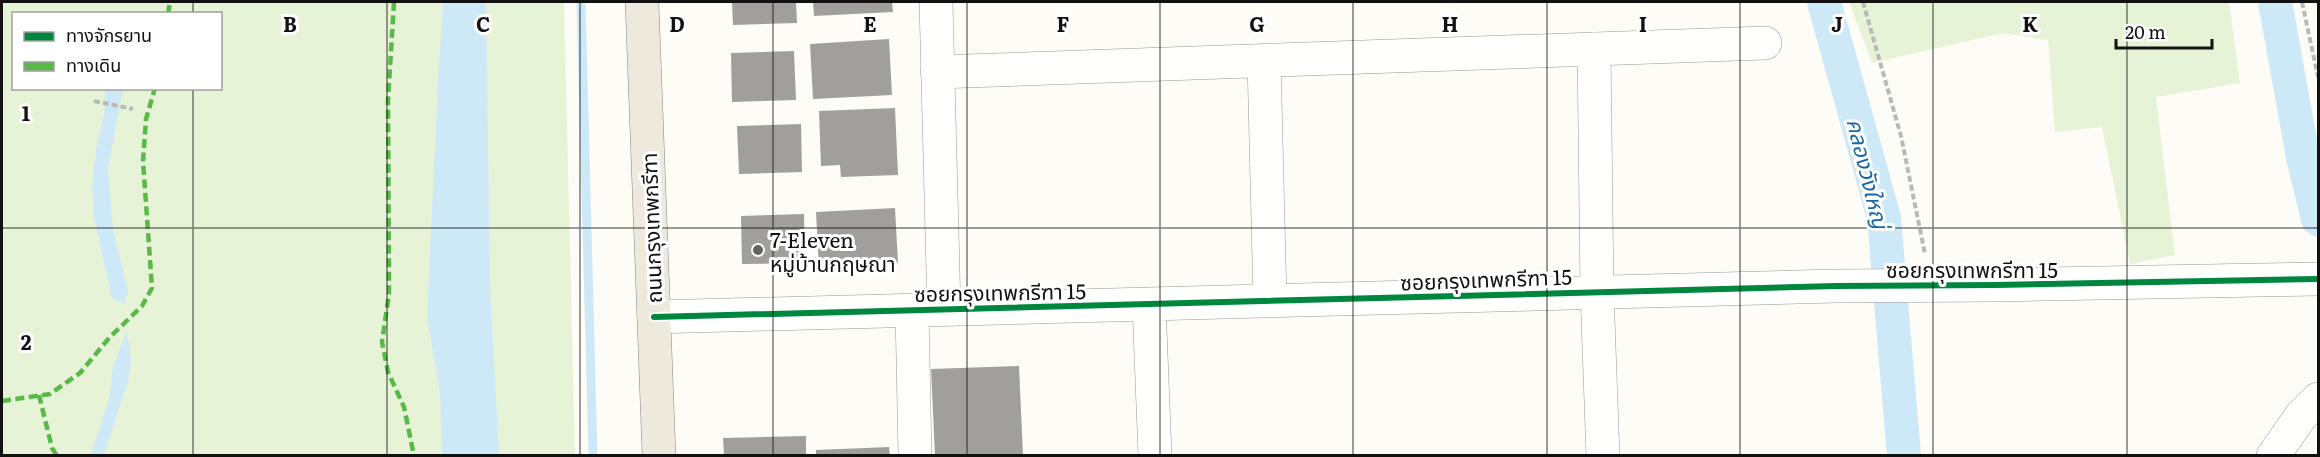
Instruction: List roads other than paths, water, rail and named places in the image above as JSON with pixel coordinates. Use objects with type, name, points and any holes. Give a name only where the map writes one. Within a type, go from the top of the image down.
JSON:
[{"type":"main road","name":"ถนนกรุงเทพกรีฑา","points":[[642,2],[659,456]]},
{"type":"street","points":[[936,2],[944,310]]},
{"type":"street","points":[[938,72],[1765,43]]},
{"type":"street","points":[[1594,49],[1597,292],[1603,456]]},
{"type":"street","points":[[1264,60],[1270,301]]},
{"type":"street","name":"ซอยกรุงเทพกรีฑา 15","points":[[654,317],[1836,286],[2319,279]]},
{"type":"street","points":[[1149,304],[1155,456]]},
{"type":"street","points":[[912,310],[915,456]]},
{"type":"street","points":[[2273,456],[2301,416],[2319,399]]},
{"type":"water","points":[[443,2],[486,2],[490,284],[499,455],[442,455],[440,392],[427,317]]},
{"type":"water","points":[[105,90],[123,90],[108,168],[113,230],[128,291],[124,304],[112,298],[94,216],[92,187],[97,144],[104,115]]},
{"type":"water","points":[[127,331],[131,358],[128,381],[104,455],[91,455],[110,396],[113,367]]},
{"type":"waterway","points":[[581,2],[593,456]]},
{"type":"waterway","name":"คลองวังใหญ่","points":[[1824,2],[1884,218],[1904,456]]},
{"type":"waterway","points":[[2275,2],[2303,157],[2318,219]]},
{"type":"place","name":"7-Eleven หมู่บ้านกฤษณา","points":[[758,250]]}]
